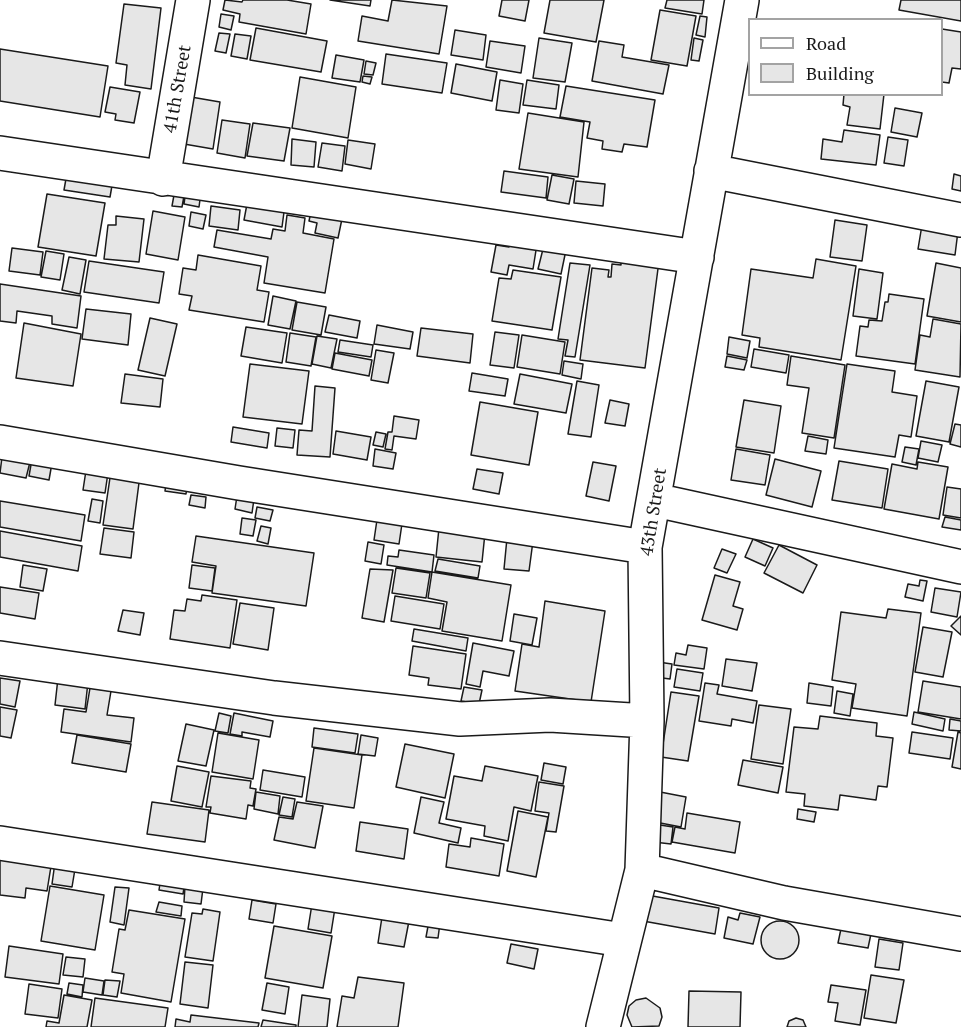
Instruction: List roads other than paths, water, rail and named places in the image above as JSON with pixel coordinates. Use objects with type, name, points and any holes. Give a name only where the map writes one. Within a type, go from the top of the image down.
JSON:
[{"type":"street","name":"41th Street","points":[[163,179],[194,0]]},
{"type":"street","name":"43th Street","points":[[603,1027],[642,870],[647,721],[645,547],[742,0]]},
{"type":"street","points":[[0,153],[697,257]]},
{"type":"street","points":[[711,171],[961,220]]},
{"type":"street","points":[[0,442],[239,483],[645,547]]},
{"type":"street","points":[[655,500],[961,567]]},
{"type":"street","points":[[0,658],[274,698],[460,719],[550,715],[647,721]]},
{"type":"street","points":[[0,843],[623,940]]},
{"type":"street","points":[[642,870],[783,903],[961,934]]}]
